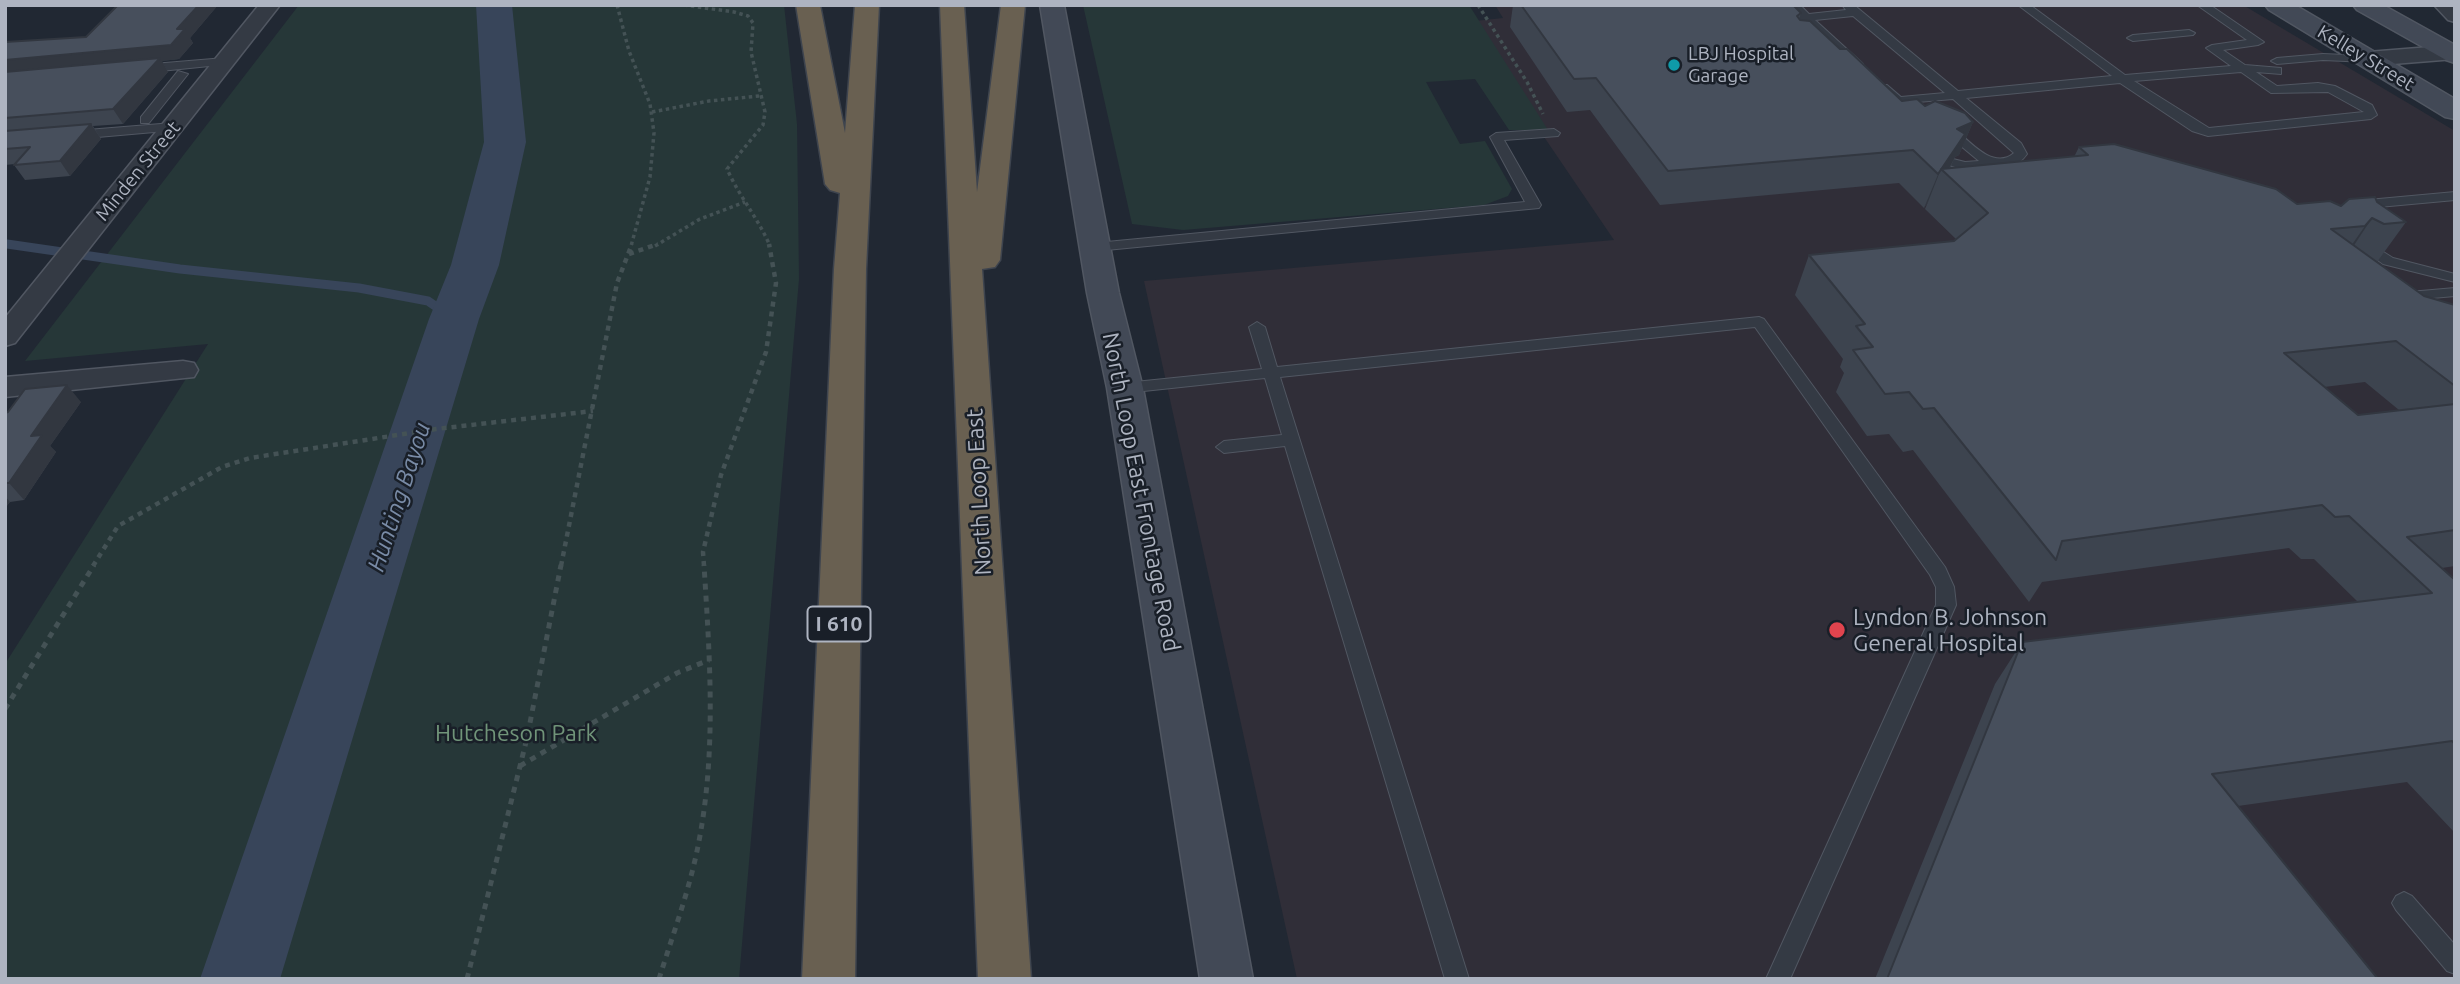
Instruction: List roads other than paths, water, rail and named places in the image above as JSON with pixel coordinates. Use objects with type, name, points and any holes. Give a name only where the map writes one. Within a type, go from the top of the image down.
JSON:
[{"type":"highway","points":[[808,5],[839,176],[850,269]]},
{"type":"highway","name":"I 610","points":[[828,979],[850,269],[867,5]]},
{"type":"highway","name":"North Loop East","points":[[952,5],[1004,979]]},
{"type":"highway","points":[[972,366],[1013,5]]},
{"type":"main road","name":"North Loop East Frontage Road","points":[[1052,5],[1103,293],[1125,388],[1227,979]]},
{"type":"main road","name":"Kelley Street","points":[[2277,5],[2360,59],[2455,111]]},
{"type":"main road","name":"Kelley Street","points":[[2365,5],[2453,53]]},
{"type":"street","name":"Minden Street","points":[[5,337],[270,5]]},
{"type":"street","points":[[2444,5],[2455,16]]},
{"type":"street","points":[[2360,59],[2453,53]]},
{"type":"street","points":[[5,387],[183,370]]},
{"type":"lane","points":[[1793,5],[1867,73]]},
{"type":"lane","points":[[2023,5],[2124,80],[2196,128],[2212,133],[2371,115],[2368,107],[2343,93],[2318,87],[2275,90],[2254,66],[2212,48],[2258,42],[2202,5]]},
{"type":"lane","points":[[1781,20],[1852,9],[2016,146],[2021,154],[2010,162],[1965,166],[1953,163]]},
{"type":"lane","points":[[2133,38],[2189,33]]},
{"type":"lane","points":[[1823,46],[1837,45]]},
{"type":"lane","points":[[1877,82],[1900,105],[1924,108],[1956,95],[2277,66],[2323,57],[2360,59]]},
{"type":"lane","points":[[2291,69],[2337,66],[2360,59]]},
{"type":"lane","points":[[124,71],[218,71]]},
{"type":"lane","points":[[191,105],[149,115],[178,79],[218,71]]},
{"type":"lane","points":[[1924,108],[1984,161],[1996,163]]},
{"type":"lane","points":[[58,136],[173,127]]},
{"type":"lane","points":[[1096,247],[1534,205],[1496,137],[1554,133]]},
{"type":"lane","points":[[2340,207],[2455,196]]},
{"type":"lane","points":[[2391,202],[2366,210],[2358,220],[2356,237],[2388,261],[2455,278]]},
{"type":"lane","points":[[2378,290],[2388,298],[2455,292]]},
{"type":"lane","points":[[1125,388],[1759,322],[1938,572],[1945,587],[1945,605],[1778,979]]},
{"type":"lane","points":[[1256,327],[1457,979]]},
{"type":"lane","points":[[1224,447],[1290,440]]},
{"type":"lane","points":[[2403,903],[2455,963]]},
{"type":"waterway","name":"Hunting Bayou","points":[[240,979],[454,319],[475,265],[505,142],[494,5]]},
{"type":"waterway","points":[[5,244],[19,246]]},
{"type":"waterway","points":[[7,244],[180,269],[359,288],[428,301],[454,319]]},
{"type":"place","name":"LBJ Hospital Garage","points":[[1674,65]]},
{"type":"place","name":"Lyndon B. Johnson General Hospital","points":[[1837,630]]},
{"type":"park label","name":"Hutcheson Park","points":[[516,733]]}]
